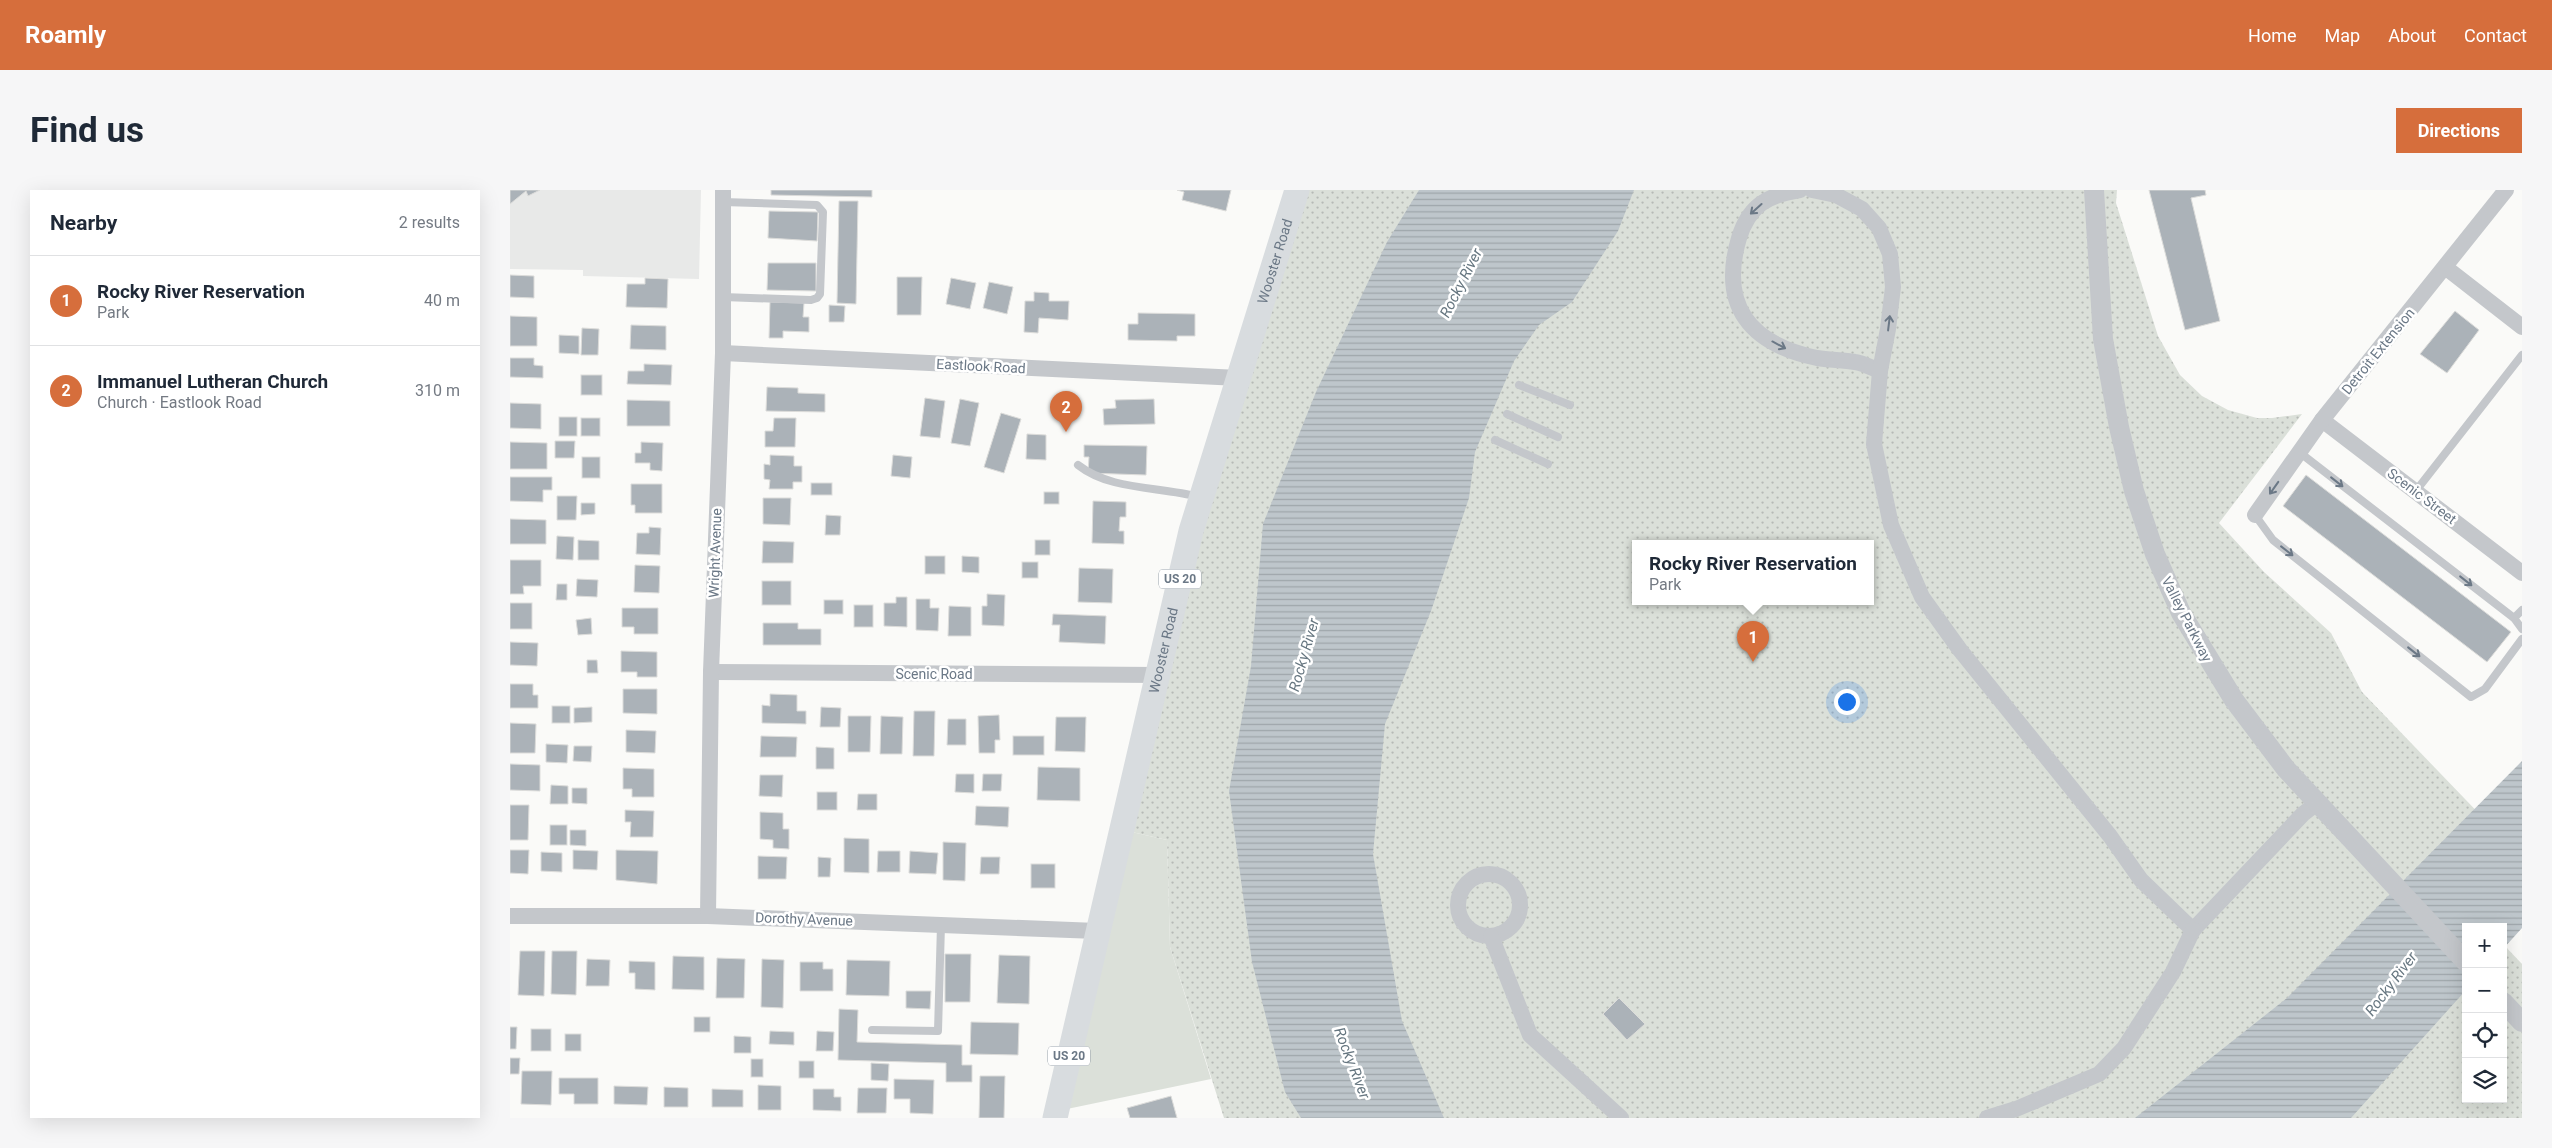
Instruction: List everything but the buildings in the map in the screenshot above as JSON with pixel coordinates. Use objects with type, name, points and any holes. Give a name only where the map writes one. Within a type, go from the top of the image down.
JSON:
[{"type":"main road","name":"Wooster Road","points":[[1055,1118],[1191,531],[1297,190]]},
{"type":"street","points":[[1800,190],[1776,194],[1753,209],[1742,228],[1732,260],[1731,282],[1738,307],[1756,332],[1785,348],[1817,358],[1857,362],[1880,371]]},
{"type":"street","points":[[1812,190],[1836,195],[1862,209],[1879,228],[1890,254],[1893,287],[1888,330],[1880,371],[1874,444],[1891,525],[1922,598],[1960,650],[2110,836],[2141,880],[2193,930]]},
{"type":"street","name":"Valley Parkway","points":[[2094,190],[2104,349],[2118,427],[2134,491],[2155,554],[2181,613],[2234,700],[2286,769],[2462,958]]},
{"type":"street","name":"Detroit Extension","points":[[2255,515],[2322,420],[2506,190]]},
{"type":"street","name":"Wright Avenue","points":[[708,916],[711,672],[723,353],[723,196]]},
{"type":"street","points":[[2445,267],[2522,327]]},
{"type":"street","name":"Eastlook Road","points":[[723,353],[1239,378]]},
{"type":"street","name":"Scenic Street","points":[[2322,420],[2522,573]]},
{"type":"street","name":"Scenic Road","points":[[711,672],[1158,675]]},
{"type":"street","points":[[1987,1118],[2016,1109],[2099,1074],[2124,1048],[2173,972],[2193,930],[2303,814],[2317,803]]},
{"type":"street","name":"Dorothy Avenue","points":[[510,916],[708,916],[1097,931]]},
{"type":"street","points":[[1491,936],[1530,1035],[1621,1118]]},
{"type":"street","points":[[2507,1006],[2522,1022]]},
{"type":"lane","points":[[723,196],[817,205],[823,212],[820,294],[817,298],[812,300],[723,297]]},
{"type":"lane","points":[[2416,492],[2522,355]]},
{"type":"lane","points":[[1519,385],[1570,405]]},
{"type":"lane","points":[[1506,414],[1558,437]]},
{"type":"lane","points":[[1495,440],[1548,464]]},
{"type":"lane","points":[[2299,452],[2514,618],[2522,629]]},
{"type":"lane","points":[[1078,465],[1100,479],[1168,489],[1201,498]]},
{"type":"lane","points":[[2255,515],[2273,540],[2471,697],[2485,688],[2522,638]]},
{"type":"lane","points":[[2514,618],[2522,610]]},
{"type":"lane","points":[[872,1030],[938,1031],[941,925]]},
{"type":"shaded area","points":[[510,190],[701,190],[699,279],[583,276],[583,270],[510,269]]},
{"type":"shaded area","points":[[1297,190],[2117,190],[2116,203],[2158,336],[2180,375],[2202,396],[2228,410],[2257,418],[2302,414],[2219,523],[2264,572],[2331,633],[2362,692],[2516,852],[2469,923],[2462,923],[2462,1103],[2507,1103],[2507,948],[2522,964],[2522,1118],[1224,1118],[1170,947],[1167,840],[1123,830],[1183,552]]},
{"type":"shaded area","points":[[1123,830],[1167,840],[1170,947],[1211,1079],[1067,1109]]},
{"type":"water","name":"Rocky River","points":[[1419,190],[1634,190],[1618,231],[1572,302],[1539,325],[1514,361],[1475,452],[1469,498],[1431,611],[1385,724],[1373,854],[1402,1021],[1444,1118],[1301,1118],[1285,1092],[1252,962],[1229,791],[1251,666],[1263,524],[1316,392],[1387,242]]},
{"type":"water","name":"Rocky River","points":[[2522,761],[2522,928],[2507,945],[2507,923],[2462,923],[2462,994],[2351,1118],[2135,1118],[2287,998]]},
{"type":"place","name":"Immanuel Lutheran Church","points":[[1066,432]]},
{"type":"place","name":"Rocky River Reservation","points":[[1753,662]]}]
